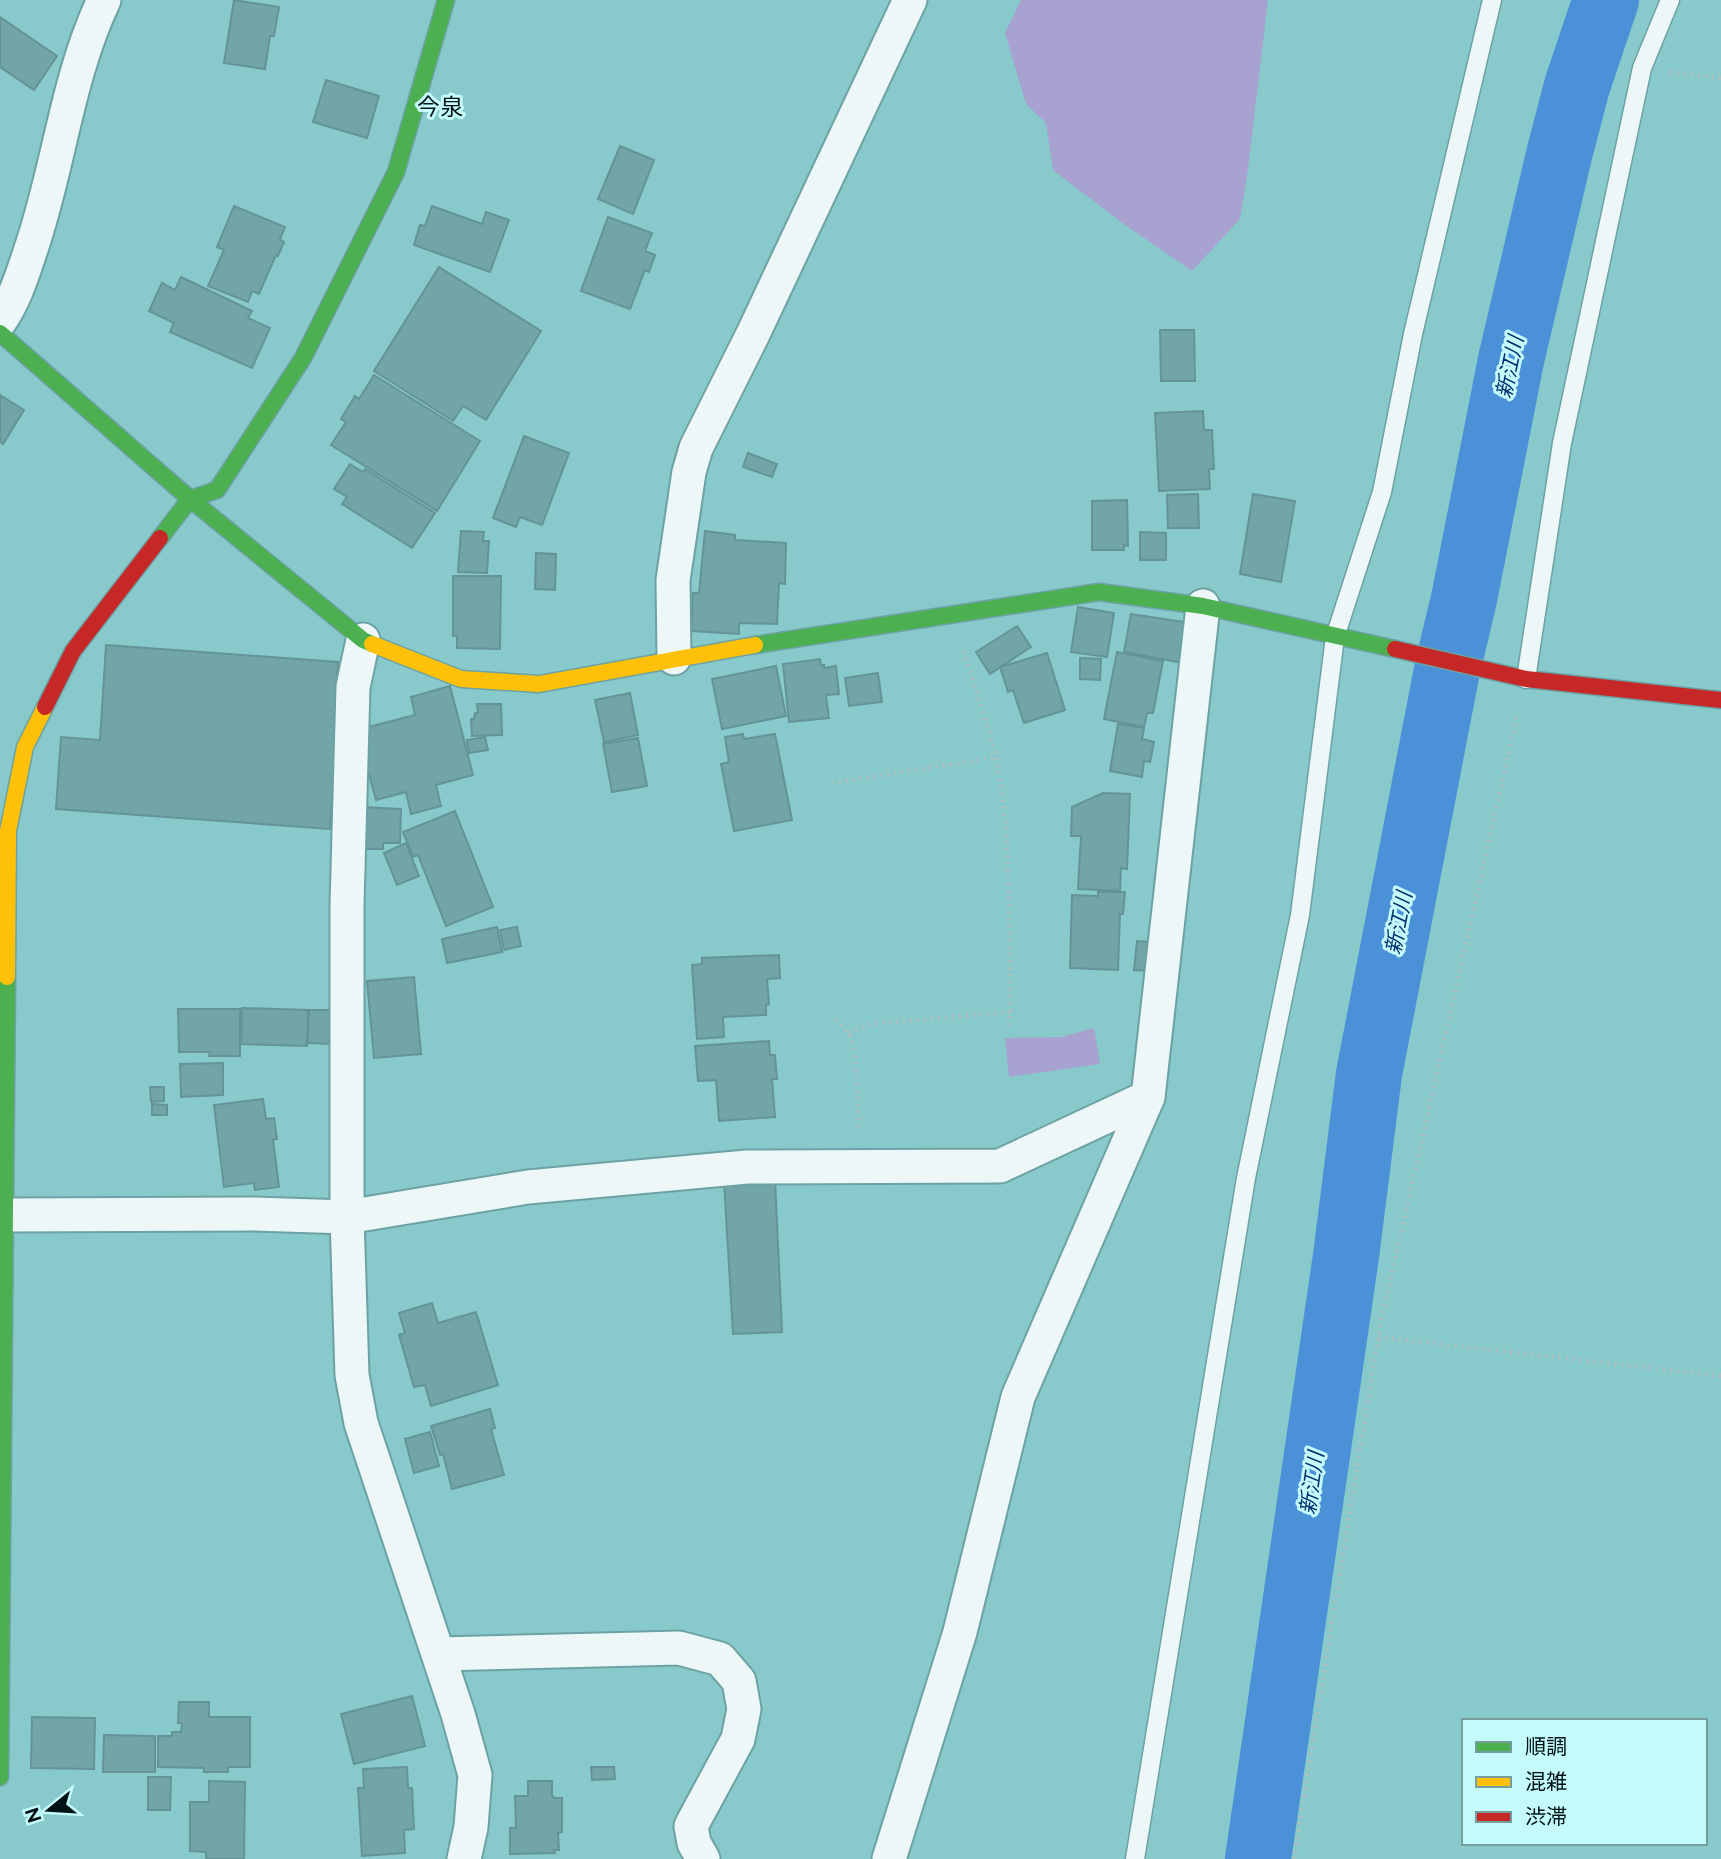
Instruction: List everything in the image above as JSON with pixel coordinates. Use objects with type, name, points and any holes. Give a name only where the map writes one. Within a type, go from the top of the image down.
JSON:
[{"type":"street","points":[[0,321],[12,303],[37,232],[73,84],[104,0]]},
{"type":"street","points":[[0,1777],[8,831],[25,747],[73,651],[190,499],[217,490],[303,358],[396,172],[446,0]]},
{"type":"street","points":[[674,658],[673,580],[689,472],[696,447],[753,334],[910,0]]},
{"type":"street","points":[[0,333],[190,499],[363,640],[461,679],[539,684],[674,658],[1099,592],[1203,606],[1525,679],[1721,700]]},
{"type":"street","points":[[889,1859],[960,1632],[1018,1396],[1149,1097],[1203,606]]},
{"type":"street","points":[[363,640],[352,687],[347,878],[347,1217],[352,1375],[361,1423],[439,1654],[475,1775],[471,1827],[464,1859]]},
{"type":"street","points":[[3,1215],[254,1214],[347,1217],[528,1187],[747,1167],[1000,1166],[1149,1097]]},
{"type":"street","points":[[439,1654],[679,1648],[720,1659],[738,1681],[744,1709],[738,1740],[691,1826],[694,1843],[703,1859]]},
{"type":"lane","points":[[1135,1859],[1246,1178],[1300,915],[1341,638],[1382,492],[1413,334],[1492,0]]},
{"type":"lane","points":[[1525,679],[1562,443],[1642,68],[1670,0]]},
{"type":"path","points":[[1642,68],[1721,78]]},
{"type":"path","points":[[951,614],[997,757],[1007,834],[1011,1012],[1007,1029]]},
{"type":"path","points":[[1294,1859],[1378,1337],[1525,679]]},
{"type":"path","points":[[832,783],[997,757]]},
{"type":"path","points":[[849,1033],[870,1024],[1011,1012]]},
{"type":"path","points":[[835,1020],[849,1033],[855,1054],[860,1166]]},
{"type":"path","points":[[1378,1337],[1721,1376]]},
{"type":"shaded area","points":[[1021,0],[1268,0],[1240,219],[1192,271],[1053,170],[1046,123],[1026,104],[1005,33]]},
{"type":"shaded area","points":[[1094,1028],[1100,1064],[1009,1077],[1005,1038],[1061,1037]]},
{"type":"building","points":[[234,0],[279,7],[274,36],[270,36],[265,69],[224,63]]},
{"type":"building","points":[[0,17],[57,56],[34,90],[0,67]]},
{"type":"building","points":[[326,80],[379,96],[367,138],[313,122]]},
{"type":"building","points":[[620,146],[654,160],[633,214],[598,199]]},
{"type":"building","points":[[234,206],[285,227],[280,239],[284,242],[278,256],[276,255],[259,294],[252,291],[248,302],[208,286],[224,250],[217,247]]},
{"type":"building","points":[[432,206],[482,224],[486,212],[509,220],[490,272],[414,245],[420,225],[425,226]]},
{"type":"building","points":[[608,217],[652,233],[645,251],[655,255],[649,272],[645,270],[630,309],[581,291]]},
{"type":"building","points":[[439,267],[541,331],[486,420],[463,406],[453,421],[374,371]]},
{"type":"building","points":[[181,277],[252,311],[248,318],[270,328],[252,368],[170,332],[174,323],[149,311],[162,283],[175,290]]},
{"type":"building","points":[[1160,330],[1194,330],[1195,381],[1161,381]]},
{"type":"building","points":[[374,375],[480,441],[437,511],[331,445],[346,422],[341,419],[355,396],[359,399]]},
{"type":"building","points":[[0,395],[24,410],[3,444],[0,442]]},
{"type":"building","points":[[1203,411],[1204,430],[1212,430],[1214,469],[1209,469],[1210,489],[1159,491],[1155,413]]},
{"type":"building","points":[[524,436],[569,453],[542,525],[520,517],[516,527],[493,518]]},
{"type":"building","points":[[748,453],[777,464],[772,477],[743,467]]},
{"type":"building","points":[[350,464],[363,472],[365,469],[435,513],[412,548],[342,504],[347,497],[334,489]]},
{"type":"building","points":[[1198,494],[1199,528],[1168,528],[1167,495]]},
{"type":"building","points":[[1253,494],[1295,501],[1281,582],[1240,574]]},
{"type":"building","points":[[1127,500],[1128,546],[1124,545],[1124,550],[1092,550],[1092,501]]},
{"type":"building","points":[[461,531],[484,532],[483,541],[489,541],[487,573],[458,572]]},
{"type":"building","points":[[705,531],[735,535],[735,540],[786,543],[785,584],[779,583],[777,624],[739,623],[739,634],[691,631],[693,593],[699,593]]},
{"type":"building","points":[[1140,532],[1166,533],[1166,560],[1140,560]]},
{"type":"building","points":[[536,553],[556,554],[555,590],[535,589]]},
{"type":"building","points":[[453,576],[501,576],[500,649],[457,648],[457,636],[453,636]]},
{"type":"building","points":[[1078,607],[1114,613],[1107,657],[1071,652]]},
{"type":"building","points":[[1131,614],[1191,623],[1183,663],[1124,652]]},
{"type":"building","points":[[1017,626],[1031,647],[990,674],[976,652]]},
{"type":"building","points":[[106,645],[338,662],[336,688],[340,689],[330,829],[56,809],[61,737],[100,740]]},
{"type":"building","points":[[1117,652],[1163,661],[1153,713],[1147,713],[1144,727],[1104,719]]},
{"type":"building","points":[[1047,653],[1065,710],[1024,723],[1013,690],[1008,692],[1000,667]]},
{"type":"building","points":[[1080,658],[1101,659],[1100,680],[1080,679]]},
{"type":"building","points":[[820,659],[824,668],[836,666],[839,694],[826,695],[829,718],[789,722],[783,664]]},
{"type":"building","points":[[776,666],[786,716],[722,729],[712,679]]},
{"type":"building","points":[[878,673],[882,702],[849,706],[845,678]]},
{"type":"building","points":[[450,686],[473,775],[436,785],[441,806],[411,814],[406,792],[376,800],[357,730],[415,715],[411,697]]},
{"type":"building","points":[[630,693],[638,735],[604,742],[595,700]]},
{"type":"building","points":[[477,704],[501,704],[502,735],[472,736],[471,719],[478,713]]},
{"type":"building","points":[[1118,724],[1144,728],[1142,739],[1154,742],[1150,762],[1144,761],[1142,777],[1110,771]]},
{"type":"building","points":[[743,734],[744,739],[775,734],[792,820],[734,831],[721,764],[729,762],[725,737]]},
{"type":"building","points":[[485,737],[488,750],[469,753],[467,740]]},
{"type":"building","points":[[638,738],[647,786],[612,792],[603,744]]},
{"type":"building","points":[[1103,793],[1130,794],[1127,869],[1121,868],[1120,891],[1078,889],[1081,836],[1071,836],[1072,807]]},
{"type":"building","points":[[361,807],[401,809],[400,843],[383,843],[383,849],[360,849]]},
{"type":"building","points":[[455,811],[493,907],[446,926],[418,855],[413,857],[403,832]]},
{"type":"building","points":[[406,843],[419,876],[397,885],[384,853]]},
{"type":"building","points":[[1098,892],[1125,892],[1123,914],[1120,914],[1118,970],[1070,968],[1072,895],[1098,896]]},
{"type":"building","points":[[497,927],[502,952],[447,963],[442,939]]},
{"type":"building","points":[[517,927],[521,946],[504,950],[500,930]]},
{"type":"building","points":[[1137,941],[1150,942],[1148,971],[1134,970]]},
{"type":"building","points":[[779,955],[780,978],[767,979],[769,1004],[766,1005],[766,1015],[723,1017],[724,1037],[697,1039],[692,965],[702,964],[702,958]]},
{"type":"building","points":[[414,977],[421,1054],[374,1058],[367,981]]},
{"type":"building","points":[[242,1008],[308,1010],[307,1046],[241,1044]]},
{"type":"building","points":[[178,1009],[240,1009],[240,1056],[179,1052]]},
{"type":"building","points":[[309,1010],[334,1010],[333,1044],[308,1043]]},
{"type":"building","points":[[769,1041],[770,1055],[775,1055],[777,1079],[772,1079],[775,1117],[719,1121],[716,1080],[698,1081],[695,1046]]},
{"type":"building","points":[[223,1063],[223,1095],[181,1097],[180,1064]]},
{"type":"building","points":[[150,1087],[164,1087],[164,1101],[151,1102]]},
{"type":"building","points":[[263,1099],[266,1119],[274,1118],[277,1139],[273,1140],[279,1187],[255,1190],[254,1183],[224,1187],[214,1105]]},
{"type":"building","points":[[152,1104],[167,1105],[167,1115],[152,1115]]},
{"type":"building","points":[[775,1179],[782,1332],[733,1334],[724,1181]]},
{"type":"building","points":[[432,1303],[438,1323],[476,1312],[498,1385],[431,1406],[425,1385],[414,1387],[399,1335],[405,1333],[399,1313]]},
{"type":"building","points":[[490,1409],[495,1428],[491,1429],[504,1475],[452,1489],[443,1454],[440,1455],[431,1426]]},
{"type":"building","points":[[430,1432],[439,1466],[414,1473],[405,1439]]},
{"type":"building","points":[[412,1696],[425,1746],[354,1764],[341,1714]]},
{"type":"building","points":[[179,1702],[209,1702],[209,1717],[250,1717],[250,1767],[228,1767],[228,1772],[204,1772],[204,1768],[158,1767],[158,1736],[172,1736],[172,1732],[181,1732],[182,1723],[178,1723]]},
{"type":"building","points":[[32,1717],[95,1718],[94,1769],[31,1768]]},
{"type":"building","points":[[104,1735],[155,1736],[155,1772],[103,1772]]},
{"type":"building","points":[[407,1767],[408,1788],[412,1788],[414,1829],[404,1830],[405,1853],[362,1856],[358,1788],[364,1788],[363,1769]]},
{"type":"building","points":[[591,1767],[614,1767],[615,1779],[592,1780]]},
{"type":"building","points":[[148,1777],[171,1777],[170,1810],[148,1810]]},
{"type":"building","points":[[209,1781],[245,1782],[244,1859],[206,1859],[206,1852],[190,1851],[190,1802],[209,1802]]},
{"type":"building","points":[[528,1781],[552,1781],[552,1795],[554,1798],[562,1798],[562,1832],[558,1833],[559,1850],[554,1850],[555,1853],[510,1854],[510,1828],[516,1828],[515,1796],[528,1796]]},
{"type":"waterway","name":"新江川","points":[[1258,1859],[1346,1256],[1369,1074],[1447,670],[1464,599],[1511,360],[1577,86],[1606,0]]},
{"type":"traffic: fast","points":[[160,538],[190,499],[217,490],[303,358],[396,172],[446,0]]},
{"type":"traffic: fast","points":[[0,333],[190,499],[363,640],[372,644]]},
{"type":"traffic: fast","points":[[755,645],[1099,592],[1203,606],[1395,649]]},
{"type":"traffic: fast","points":[[0,1777],[7,977]]},
{"type":"traffic: slow","points":[[372,644],[461,679],[539,684],[755,645]]},
{"type":"traffic: slow","points":[[7,977],[8,831],[25,747],[45,707]]},
{"type":"traffic: jam","points":[[45,707],[73,651],[160,538]]},
{"type":"traffic: jam","points":[[1395,649],[1526,679],[1721,700]]},
{"type":"district","name":"今泉","points":[[440,107]]}]
